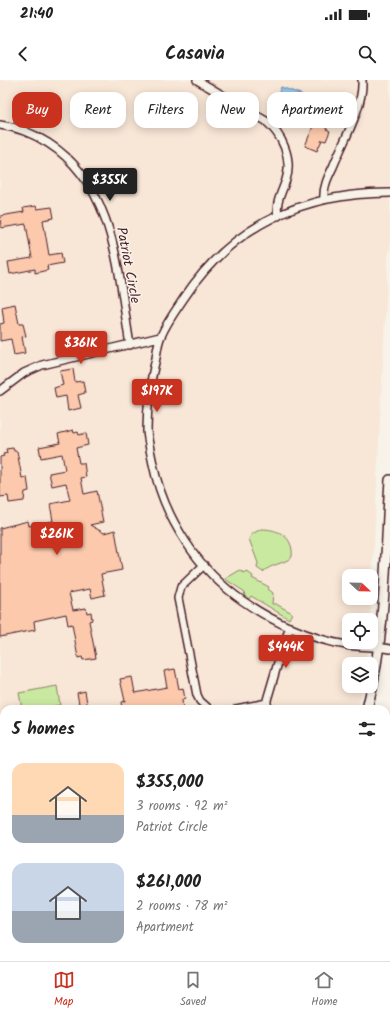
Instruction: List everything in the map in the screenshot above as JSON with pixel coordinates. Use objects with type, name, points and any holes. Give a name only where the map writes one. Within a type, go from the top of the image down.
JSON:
[{"type":"main road","points":[[378,646],[390,480]]},
{"type":"main road","points":[[368,705],[377,649]]},
{"type":"street","points":[[197,80],[266,121],[274,128],[282,139],[285,147],[288,172],[276,208],[278,216]]},
{"type":"street","points":[[324,199],[323,192],[328,178],[359,103],[362,80]]},
{"type":"street","name":"Patriot Circle","points":[[0,125],[31,134],[56,148],[78,168],[92,187],[98,198],[113,245],[130,345]]},
{"type":"street","points":[[342,644],[315,637],[290,627],[244,602],[216,580],[191,549],[164,501],[157,482],[149,440],[148,408],[151,380],[160,337],[190,289],[208,266],[227,247],[249,230],[278,216],[324,199],[361,193],[390,193]]},
{"type":"street","points":[[0,391],[24,373],[42,365],[160,337]]},
{"type":"street","points":[[204,564],[181,587],[178,598],[197,695],[204,705]]},
{"type":"street","points":[[267,705],[282,648],[290,627]]},
{"type":"street","points":[[378,646],[390,649]]},
{"type":"shaded area","points":[[0,80],[390,80],[390,247],[388,258],[373,569],[342,569],[342,605],[371,605],[370,613],[342,613],[342,649],[367,649],[366,657],[342,657],[342,693],[361,693],[358,705],[0,705]]},
{"type":"green space","points":[[261,529],[268,529],[284,536],[291,544],[292,550],[292,557],[266,569],[263,572],[257,568],[258,563],[249,539],[252,534]]},
{"type":"green space","points":[[240,570],[244,573],[246,571],[253,576],[252,578],[269,587],[268,589],[273,593],[272,604],[276,604],[292,613],[289,619],[251,596],[249,599],[244,595],[245,592],[225,579]]},
{"type":"green space","points":[[57,686],[60,705],[21,705],[19,693]]},
{"type":"water","points":[[281,87],[295,92],[279,92]]},
{"type":"building","points":[[312,128],[326,128],[330,131],[326,141],[322,140],[317,151],[305,146]]},
{"type":"building","points":[[36,206],[37,209],[52,207],[54,218],[43,220],[49,255],[61,253],[63,263],[47,266],[48,270],[35,273],[35,269],[10,274],[8,262],[32,258],[26,224],[1,228],[0,216],[24,212],[23,208]]},
{"type":"building","points":[[15,304],[19,324],[23,324],[26,336],[22,337],[25,353],[14,355],[11,339],[0,341],[0,324],[4,323],[2,307]]},
{"type":"building","points":[[73,369],[75,382],[83,381],[85,393],[78,395],[81,408],[68,411],[66,396],[56,398],[54,388],[63,385],[60,371]]},
{"type":"building","points":[[73,430],[74,433],[78,432],[79,435],[86,433],[88,445],[76,448],[79,463],[84,463],[86,477],[81,478],[84,494],[97,491],[103,522],[90,525],[104,533],[115,530],[122,570],[101,574],[105,595],[92,598],[90,589],[69,593],[73,610],[86,608],[87,613],[91,612],[92,620],[89,621],[96,658],[83,660],[82,657],[78,658],[72,624],[68,625],[66,614],[34,621],[35,630],[0,637],[0,528],[28,521],[29,526],[53,521],[50,504],[70,500],[66,483],[52,486],[49,473],[65,470],[62,454],[41,458],[39,447],[60,443],[58,434]]},
{"type":"building","points":[[13,448],[14,451],[17,451],[22,478],[27,477],[29,491],[25,492],[24,501],[9,503],[8,496],[0,497],[0,457],[7,453],[6,449]]},
{"type":"building","points":[[175,669],[179,689],[183,688],[185,699],[182,700],[183,705],[121,705],[121,702],[125,701],[120,679],[132,677],[135,693],[167,687],[164,671]]},
{"type":"building","points":[[85,691],[87,705],[79,705],[77,693]]}]
